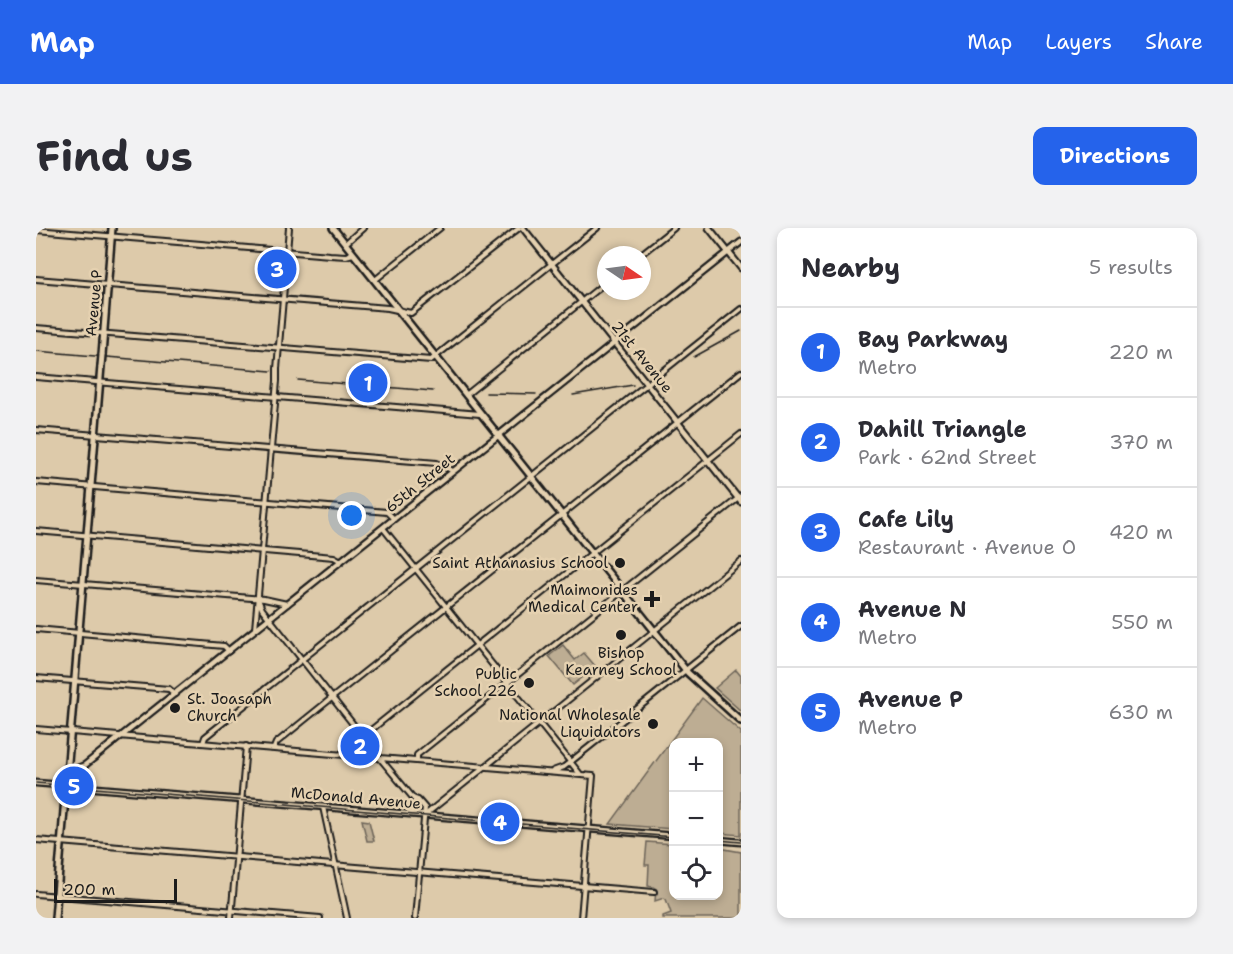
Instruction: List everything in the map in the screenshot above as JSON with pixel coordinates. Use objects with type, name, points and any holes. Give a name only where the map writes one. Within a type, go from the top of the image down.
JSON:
[{"type":"main road","name":"Avenue P","points":[[55,918],[112,228]]},
{"type":"main road","points":[[333,228],[686,670],[696,682],[741,721]]},
{"type":"main road","name":"21st Avenue","points":[[521,228],[740,499]]},
{"type":"main road","points":[[709,228],[741,268]]},
{"type":"main road","name":"65th Street","points":[[67,773],[85,765],[741,242]]},
{"type":"main road","points":[[78,787],[79,775],[85,765]]},
{"type":"main road","name":"McDonald Avenue","points":[[36,783],[669,836]]},
{"type":"main road","points":[[723,840],[741,842]]},
{"type":"street","points":[[255,630],[289,228]]},
{"type":"street","points":[[345,243],[363,228]]},
{"type":"street","points":[[375,280],[440,228]]},
{"type":"street","points":[[36,279],[388,308],[411,313],[521,228]]},
{"type":"street","points":[[36,328],[427,361],[597,228]]},
{"type":"street","points":[[651,246],[674,228]]},
{"type":"street","points":[[36,230],[338,255],[354,253]]},
{"type":"street","points":[[465,395],[597,290]]},
{"type":"street","points":[[203,743],[205,738],[741,309]]},
{"type":"street","points":[[274,748],[276,743],[741,372]]},
{"type":"street","points":[[36,377],[480,414]]},
{"type":"street","points":[[36,430],[437,463],[453,471]]},
{"type":"street","points":[[340,754],[741,434]]},
{"type":"street","points":[[36,482],[387,512],[394,519]]},
{"type":"street","points":[[417,760],[417,755],[740,499]]},
{"type":"street","points":[[383,528],[580,775]]},
{"type":"street","points":[[36,531],[334,557],[341,561]]},
{"type":"street","points":[[424,815],[741,561]]},
{"type":"street","points":[[36,580],[280,601],[288,604]]},
{"type":"street","points":[[258,599],[269,619],[362,736],[414,799],[425,808],[415,918]]},
{"type":"street","points":[[549,772],[559,770],[741,626]]},
{"type":"street","points":[[36,629],[225,645],[229,651]]},
{"type":"street","points":[[36,678],[169,689],[175,694]]},
{"type":"street","points":[[36,729],[592,776],[581,918]]},
{"type":"street","points":[[231,918],[246,746]]},
{"type":"street","points":[[408,814],[415,808],[414,799]]},
{"type":"street","points":[[323,807],[347,918]]},
{"type":"street","points":[[36,840],[654,892]]},
{"type":"street","points":[[36,894],[320,918]]},
{"type":"shaded area","points":[[563,645],[575,660],[584,653],[596,667],[573,685],[549,656]]},
{"type":"shaded area","points":[[736,670],[741,676],[741,711],[715,688]]},
{"type":"shaded area","points":[[702,698],[741,732],[741,835],[723,833],[723,738],[673,738]]},
{"type":"shaded area","points":[[669,743],[669,829],[610,824]]},
{"type":"shaded area","points":[[362,820],[369,821],[374,841],[367,841]]},
{"type":"shaded area","points":[[647,842],[669,844],[669,900],[723,900],[723,849],[741,852],[741,918],[663,918],[671,913],[666,899],[655,901],[656,889],[648,886],[649,865],[645,865]]},
{"type":"railway","points":[[694,357],[741,331]]},
{"type":"railway","points":[[36,351],[271,371]]},
{"type":"railway","points":[[298,380],[433,391]]},
{"type":"railway","points":[[573,395],[633,385]]},
{"type":"railway","points":[[486,393],[536,394]]},
{"type":"railway","points":[[36,783],[669,837]]},
{"type":"railway","points":[[723,840],[741,842]]},
{"type":"place","name":"Cafe Lily","points":[[277,269]]},
{"type":"place","name":"Bay Parkway","points":[[368,383]]},
{"type":"place","name":"Saint Athanasius School","points":[[620,563]]},
{"type":"place","name":"Maimonides Medical Center","points":[[652,599]]},
{"type":"place","name":"Bishop Kearney School","points":[[621,635]]},
{"type":"place","name":"Public School 226","points":[[529,683]]},
{"type":"place","name":"St. Joasaph Church","points":[[175,708]]},
{"type":"place","name":"National Wholesale Liquidators","points":[[653,724]]},
{"type":"place","name":"Dahill Triangle","points":[[360,746]]},
{"type":"place","name":"Avenue P","points":[[74,786]]},
{"type":"place","name":"Avenue N","points":[[500,822]]}]
